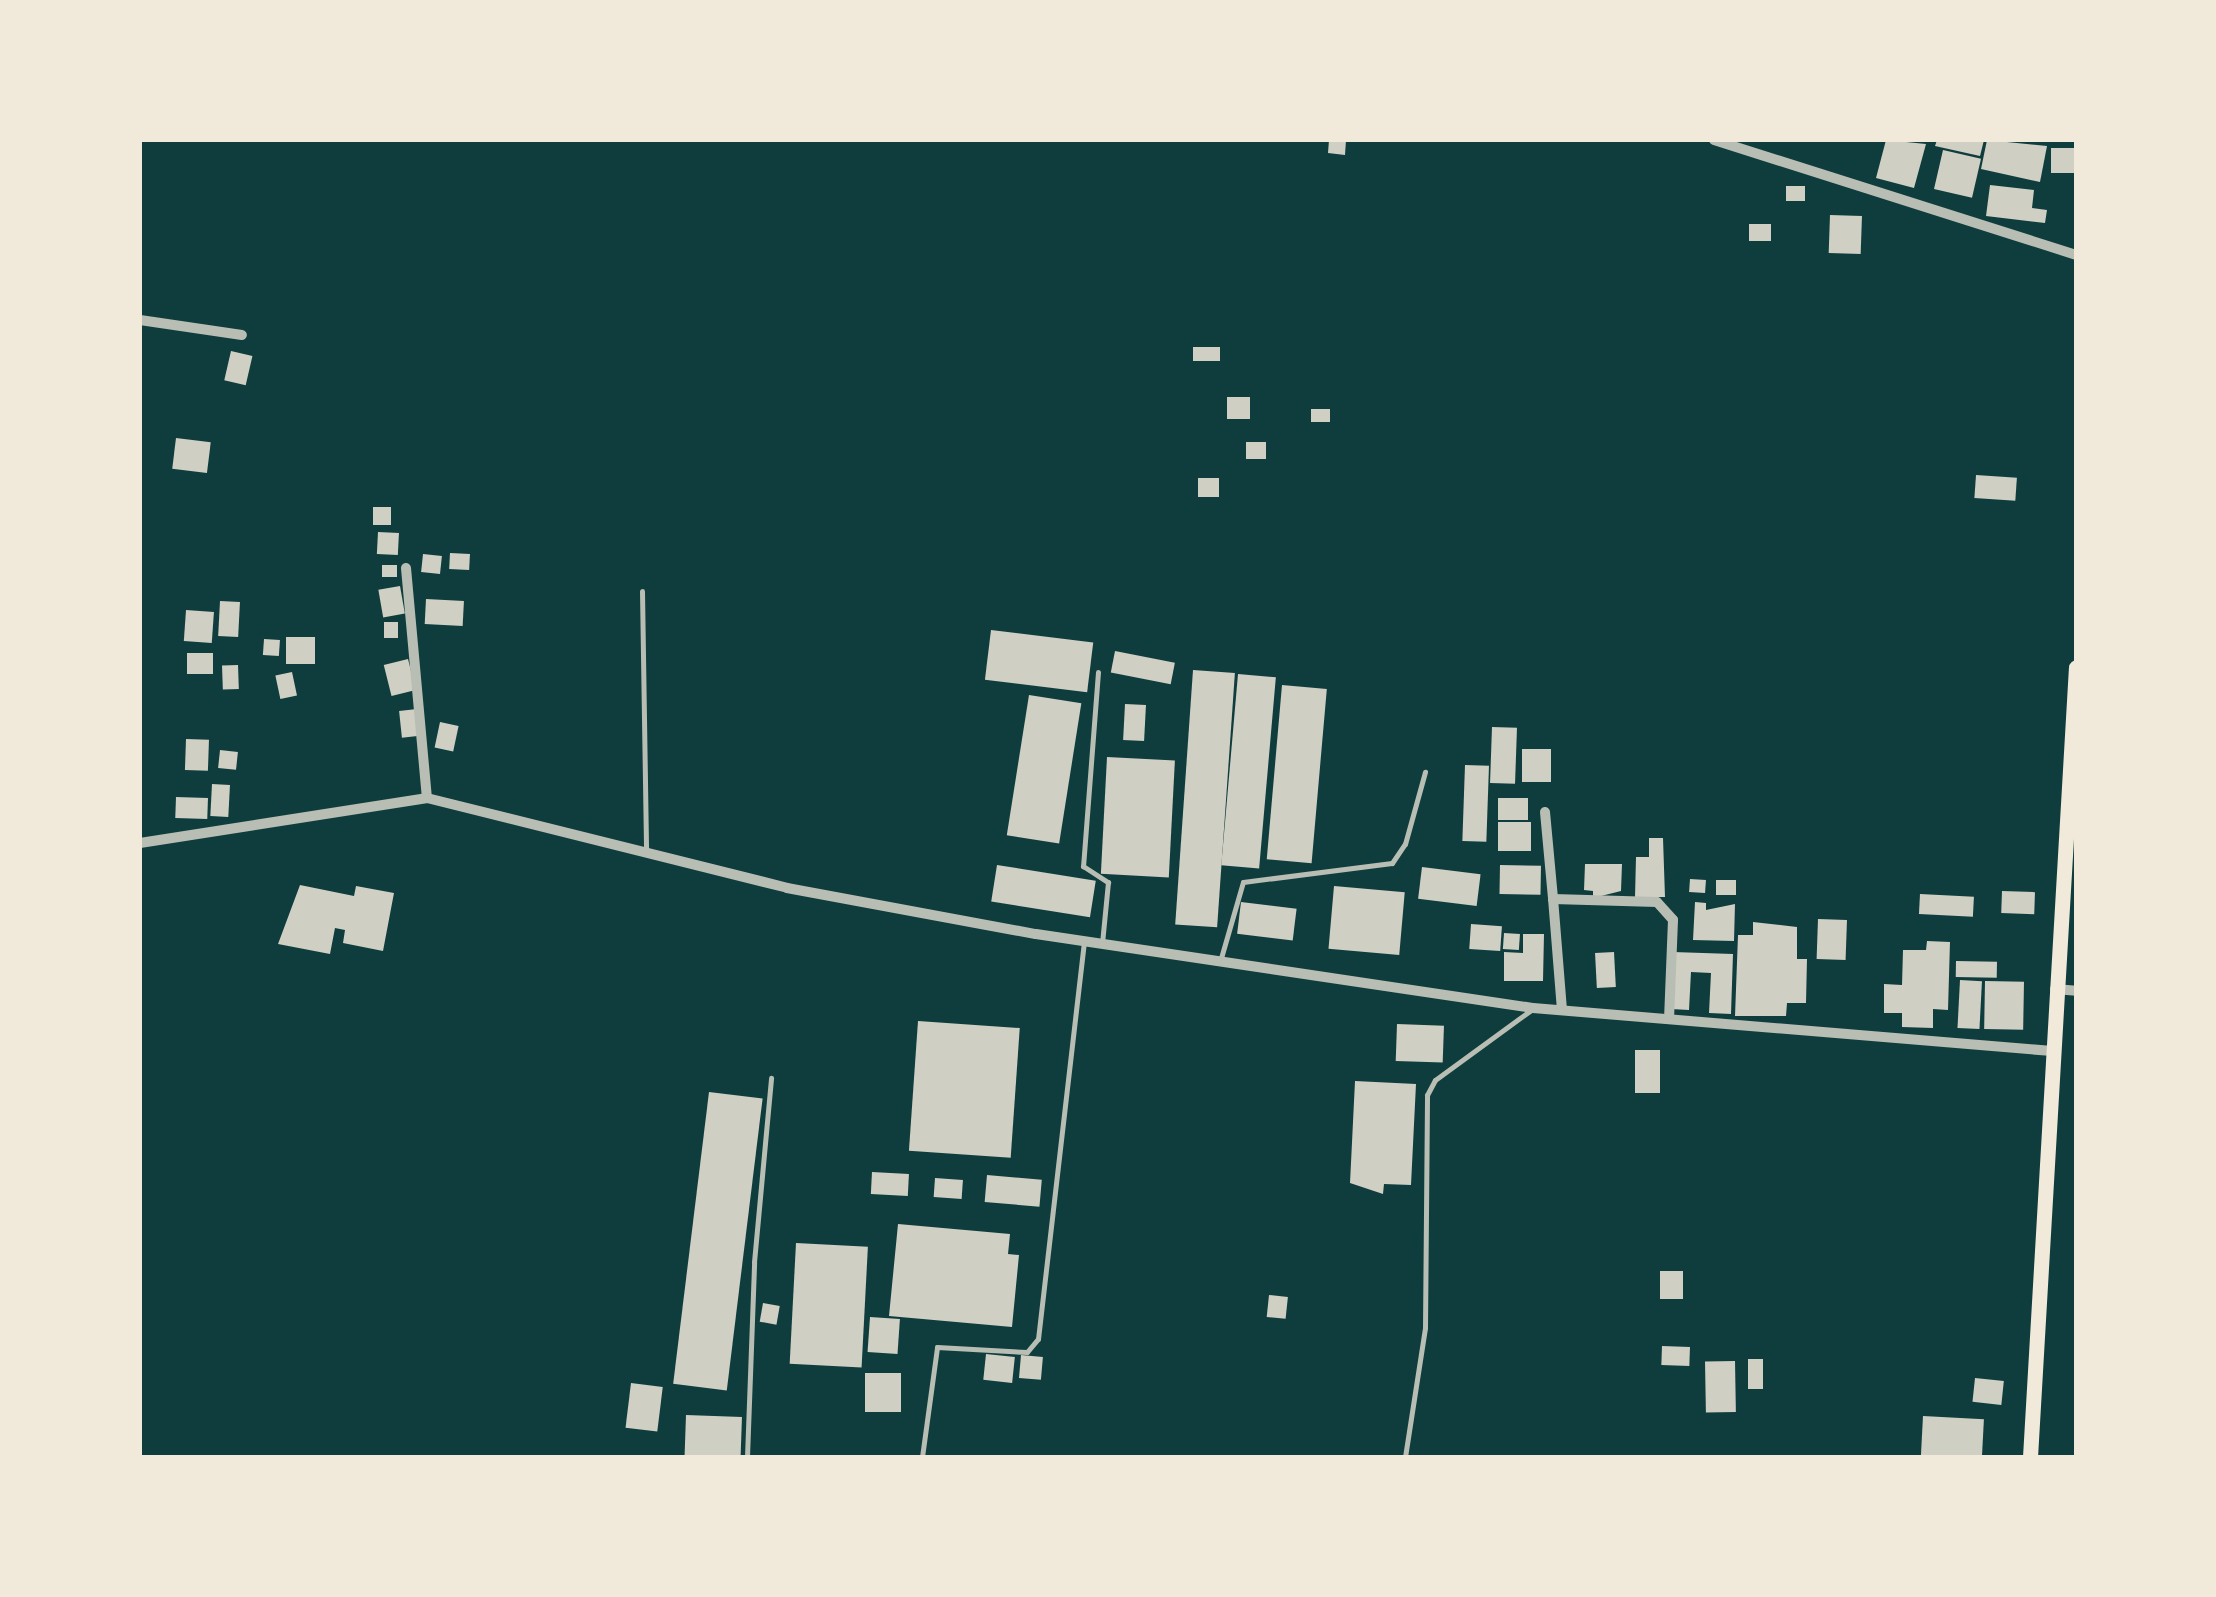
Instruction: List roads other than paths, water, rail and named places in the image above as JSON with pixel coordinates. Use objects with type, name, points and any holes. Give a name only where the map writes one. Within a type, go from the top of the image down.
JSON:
[{"type":"main road","points":[[2030,1457],[2055,990],[2071,816],[2076,667]]},
{"type":"street","points":[[1714,140],[2076,255]]},
{"type":"street","points":[[140,320],[242,335]]},
{"type":"street","points":[[406,568],[427,798]]},
{"type":"street","points":[[140,843],[427,798],[787,888],[1102,943],[1222,958],[1533,1008],[2052,1051]]},
{"type":"street","points":[[1545,812],[1562,1010]]},
{"type":"street","points":[[1552,900],[1657,902],[1670,910],[1670,1018]]},
{"type":"street","points":[[2055,990],[2076,991]]},
{"type":"lane","points":[[642,591],[646,853]]},
{"type":"lane","points":[[1098,672],[1083,866],[1108,882],[1102,943]]},
{"type":"lane","points":[[1222,958],[1243,882],[1392,863],[1405,844],[1425,772]]},
{"type":"lane","points":[[922,1457],[937,1347],[1027,1352],[1038,1339],[1084,940]]},
{"type":"lane","points":[[1405,1457],[1426,1311],[1426,1095],[1436,1080],[1515,1028],[1533,1008]]},
{"type":"lane","points":[[747,1457],[754,1262],[772,1078]]}]
